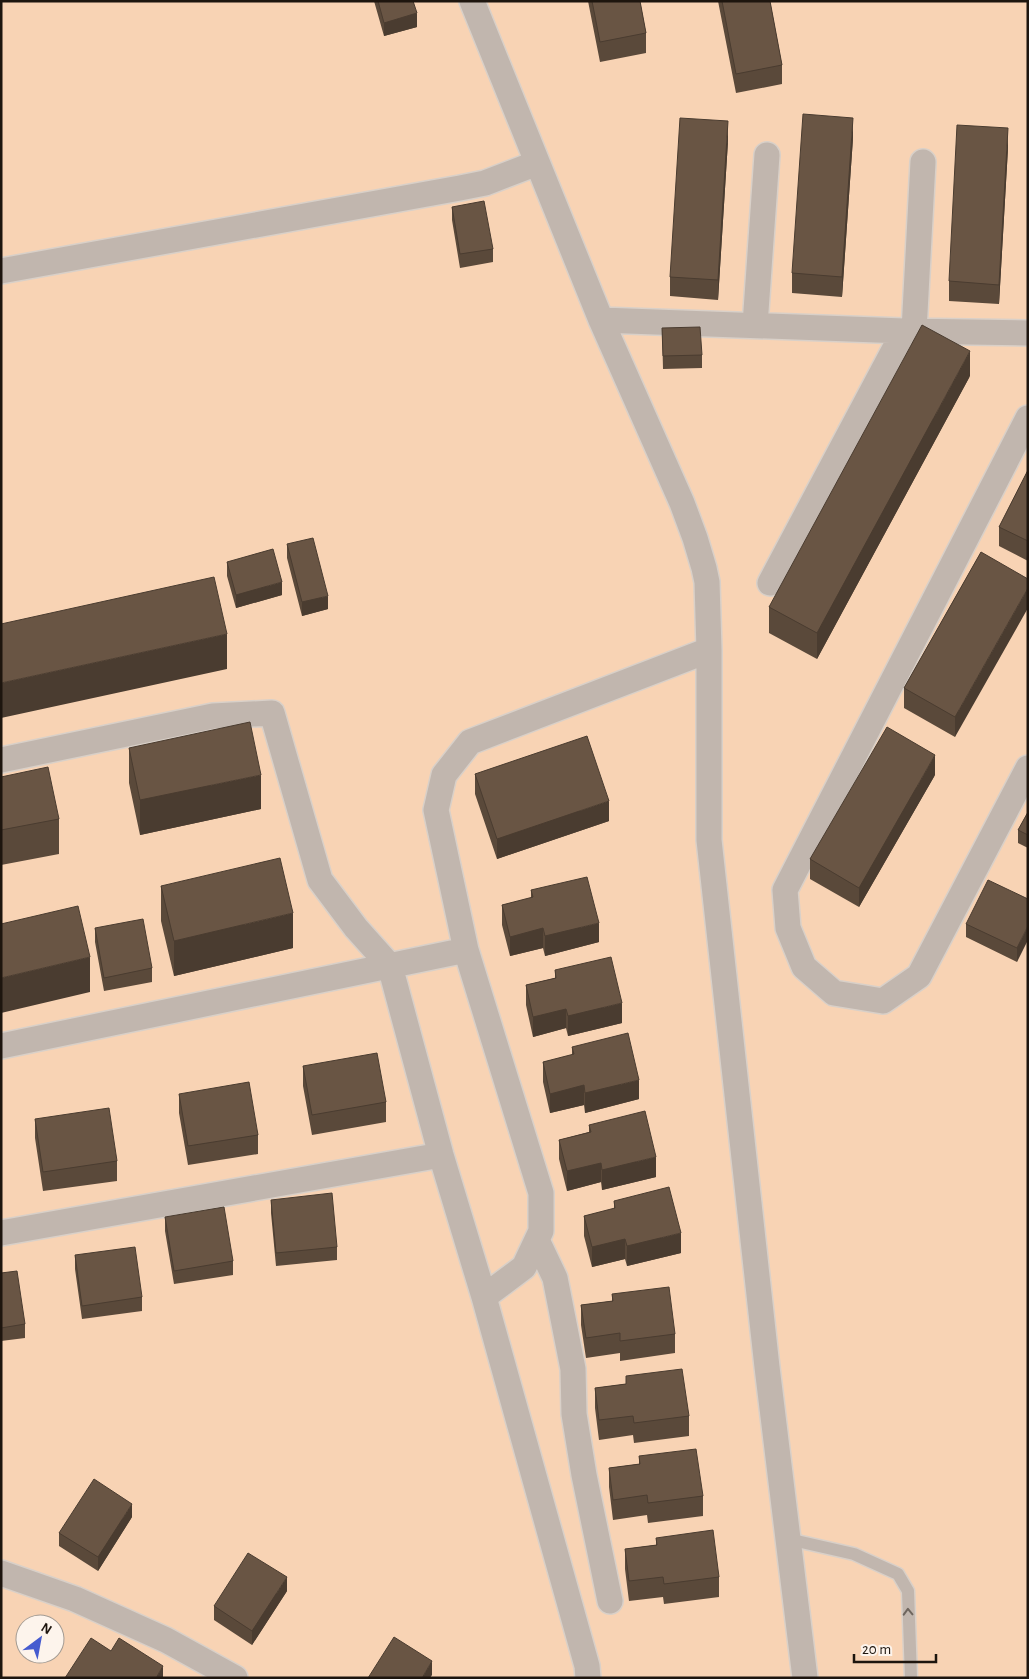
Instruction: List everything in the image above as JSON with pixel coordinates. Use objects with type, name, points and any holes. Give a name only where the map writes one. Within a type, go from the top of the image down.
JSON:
[{"type":"street","points":[[472,1],[602,320],[682,503],[695,538],[707,582],[709,840],[766,1367],[805,1678]]},
{"type":"street","points":[[755,325],[767,155]]},
{"type":"street","points":[[770,583],[909,331],[923,162]]},
{"type":"street","points":[[1,271],[485,183],[537,163]]},
{"type":"street","points":[[602,320],[909,331],[1028,333]]},
{"type":"street","points":[[1028,418],[785,890],[788,928],[804,967],[834,993],[883,1001],[919,976],[1028,768]]},
{"type":"street","points":[[484,1297],[524,1267],[541,1231],[541,1193],[466,950],[436,810],[444,775],[470,742],[709,650]]},
{"type":"street","points":[[1,760],[212,716],[272,713],[320,880],[356,928],[390,966],[441,1155],[484,1297],[588,1678]]},
{"type":"street","points":[[1,1046],[466,950]]},
{"type":"street","points":[[1,1232],[441,1155]]},
{"type":"street","points":[[537,1240],[556,1278],[573,1369],[574,1414],[584,1475],[610,1601]]},
{"type":"street","points":[[1,1574],[75,1599],[166,1640],[235,1678]]},
{"type":"lane","points":[[788,1539],[854,1554],[898,1574],[908,1591],[911,1678]]},
{"type":"shaded area","points":[[1,1],[1028,1],[1028,1678],[1,1678]]},
{"type":"building","points":[[378,1],[413,1],[417,13],[384,23]]},
{"type":"building","points":[[592,1],[640,1],[646,33],[600,42]]},
{"type":"building","points":[[722,1],[770,1],[782,65],[736,74]]},
{"type":"building","points":[[803,114],[853,118],[842,277],[792,273]]},
{"type":"building","points":[[680,118],[728,121],[718,280],[670,277]]},
{"type":"building","points":[[957,125],[1008,128],[999,285],[949,281]]},
{"type":"building","points":[[484,201],[493,249],[460,254],[452,207]]},
{"type":"building","points":[[922,325],[970,351],[817,633],[769,607]]},
{"type":"building","points":[[700,327],[702,355],[663,356],[662,328]]},
{"type":"building","points":[[1028,470],[1028,541],[999,527]]},
{"type":"building","points":[[313,538],[328,596],[302,602],[287,544]]},
{"type":"building","points":[[273,549],[282,582],[236,595],[227,562]]},
{"type":"building","points":[[981,552],[1028,579],[1028,588],[955,717],[904,688]]},
{"type":"building","points":[[214,577],[227,634],[1,683],[1,624]]},
{"type":"building","points":[[250,722],[261,775],[140,800],[129,748]]},
{"type":"building","points":[[887,727],[935,755],[859,888],[810,859]]},
{"type":"building","points":[[587,736],[609,801],[497,839],[475,774]]},
{"type":"building","points":[[48,767],[59,819],[1,830],[1,777]]},
{"type":"building","points":[[1028,812],[1028,835],[1018,830]]},
{"type":"building","points":[[280,858],[293,913],[174,941],[161,886]]},
{"type":"building","points":[[587,877],[599,923],[545,936],[543,928],[510,937],[502,905],[533,897],[531,890]]},
{"type":"building","points":[[988,880],[1028,899],[1028,926],[1017,948],[966,924]]},
{"type":"building","points":[[78,906],[90,957],[1,978],[1,924]]},
{"type":"building","points":[[143,919],[152,968],[104,978],[95,928]]},
{"type":"building","points":[[611,957],[622,1003],[568,1016],[566,1009],[533,1017],[526,985],[556,978],[555,970]]},
{"type":"building","points":[[628,1033],[639,1080],[585,1093],[584,1085],[550,1094],[543,1062],[574,1054],[572,1047]]},
{"type":"building","points":[[377,1053],[386,1102],[312,1115],[303,1066]]},
{"type":"building","points":[[249,1082],[258,1135],[188,1146],[179,1094]]},
{"type":"building","points":[[109,1108],[117,1161],[43,1172],[35,1119]]},
{"type":"building","points":[[645,1111],[656,1157],[602,1170],[601,1163],[567,1171],[559,1140],[591,1132],[589,1125]]},
{"type":"building","points":[[669,1187],[681,1233],[627,1246],[625,1239],[592,1247],[584,1216],[615,1208],[614,1201]]},
{"type":"building","points":[[332,1193],[337,1247],[276,1253],[271,1200]]},
{"type":"building","points":[[224,1207],[233,1261],[174,1271],[165,1217]]},
{"type":"building","points":[[135,1247],[142,1297],[82,1306],[75,1255]]},
{"type":"building","points":[[17,1271],[25,1324],[1,1328],[1,1273]]},
{"type":"building","points":[[669,1287],[675,1334],[620,1341],[620,1333],[586,1338],[581,1305],[613,1301],[612,1294]]},
{"type":"building","points":[[682,1369],[689,1416],[634,1423],[633,1416],[599,1420],[595,1388],[626,1384],[626,1376]]},
{"type":"building","points":[[696,1449],[703,1496],[648,1503],[647,1495],[613,1500],[609,1468],[640,1464],[639,1456]]},
{"type":"building","points":[[94,1479],[132,1504],[98,1557],[59,1533]]},
{"type":"building","points":[[713,1530],[719,1577],[664,1584],[663,1577],[629,1581],[625,1549],[657,1545],[656,1538]]},
{"type":"building","points":[[248,1553],[287,1577],[252,1631],[214,1606]]},
{"type":"building","points":[[394,1637],[432,1661],[422,1678],[368,1678]]},
{"type":"building","points":[[91,1638],[111,1651],[119,1638],[163,1666],[156,1678],[65,1678]]}]
